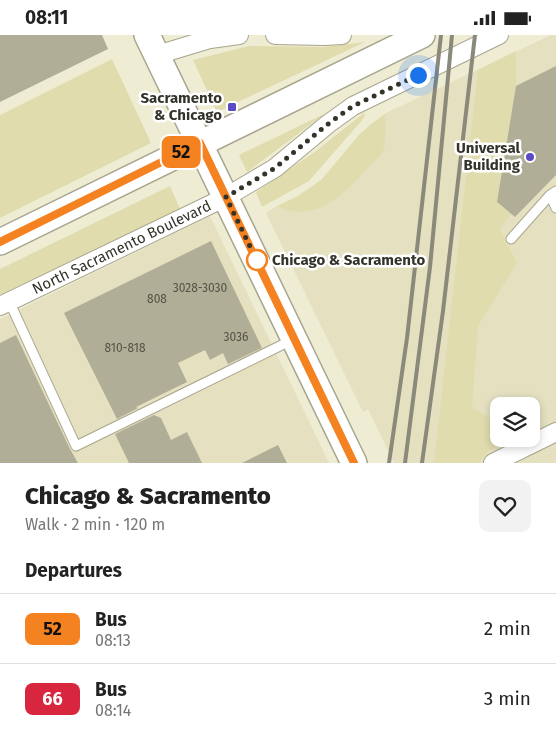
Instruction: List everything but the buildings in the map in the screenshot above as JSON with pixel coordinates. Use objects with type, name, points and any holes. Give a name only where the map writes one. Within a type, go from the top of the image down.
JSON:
[{"type":"street","points":[[238,35],[152,45],[354,463]]},
{"type":"street","points":[[275,35],[325,37],[342,35]]},
{"type":"street","points":[[0,242],[422,35]]},
{"type":"street","name":"North Sacramento Boulevard","points":[[5,303],[226,197],[275,168],[353,106],[499,35]]},
{"type":"street","points":[[493,463],[556,432]]},
{"type":"lane","points":[[553,193],[556,208]]},
{"type":"lane","points":[[511,239],[553,193]]},
{"type":"lane","points":[[5,303],[76,446],[295,339]]},
{"type":"shaded area","points":[[551,35],[556,35],[556,463],[394,463],[368,409],[363,412],[266,213],[277,206],[284,209],[382,151],[386,113]]},
{"type":"shaded area","points":[[365,42],[217,112],[193,60],[249,46],[323,47]]},
{"type":"shaded area","points":[[516,51],[516,86],[497,202],[511,214],[500,229],[517,263],[478,326],[472,407],[490,419],[490,447],[496,447],[488,451],[479,463],[434,463],[478,70]]},
{"type":"shaded area","points":[[112,59],[151,143],[0,218],[0,115]]},
{"type":"shaded area","points":[[365,112],[364,118],[309,181],[262,207],[256,192],[316,151]]},
{"type":"shaded area","points":[[326,113],[247,172],[239,155]]},
{"type":"shaded area","points":[[386,113],[383,151],[349,188],[327,204],[316,209],[303,212],[290,211],[277,206],[298,196],[321,180],[359,135]]},
{"type":"shaded area","points":[[170,186],[180,209],[0,295],[0,269]]},
{"type":"shaded area","points":[[210,216],[329,463],[0,463],[0,319]]},
{"type":"railway","points":[[389,463],[407,338],[441,35]]},
{"type":"railway","points":[[405,463],[430,267],[452,35]]},
{"type":"railway","points":[[422,463],[443,311],[475,35]]},
{"type":"bus line","name":"52","points":[[0,242],[200,143],[354,463]]},
{"type":"place","name":"Sacramento & Chicago","points":[[232,107]]},
{"type":"place","name":"Universal Building","points":[[530,157]]},
{"type":"place","name":"Chicago & Sacramento","points":[[257,260]]},
{"type":"route","points":[[257,260],[259,265],[226,197],[275,168],[353,106],[418,75]]}]
